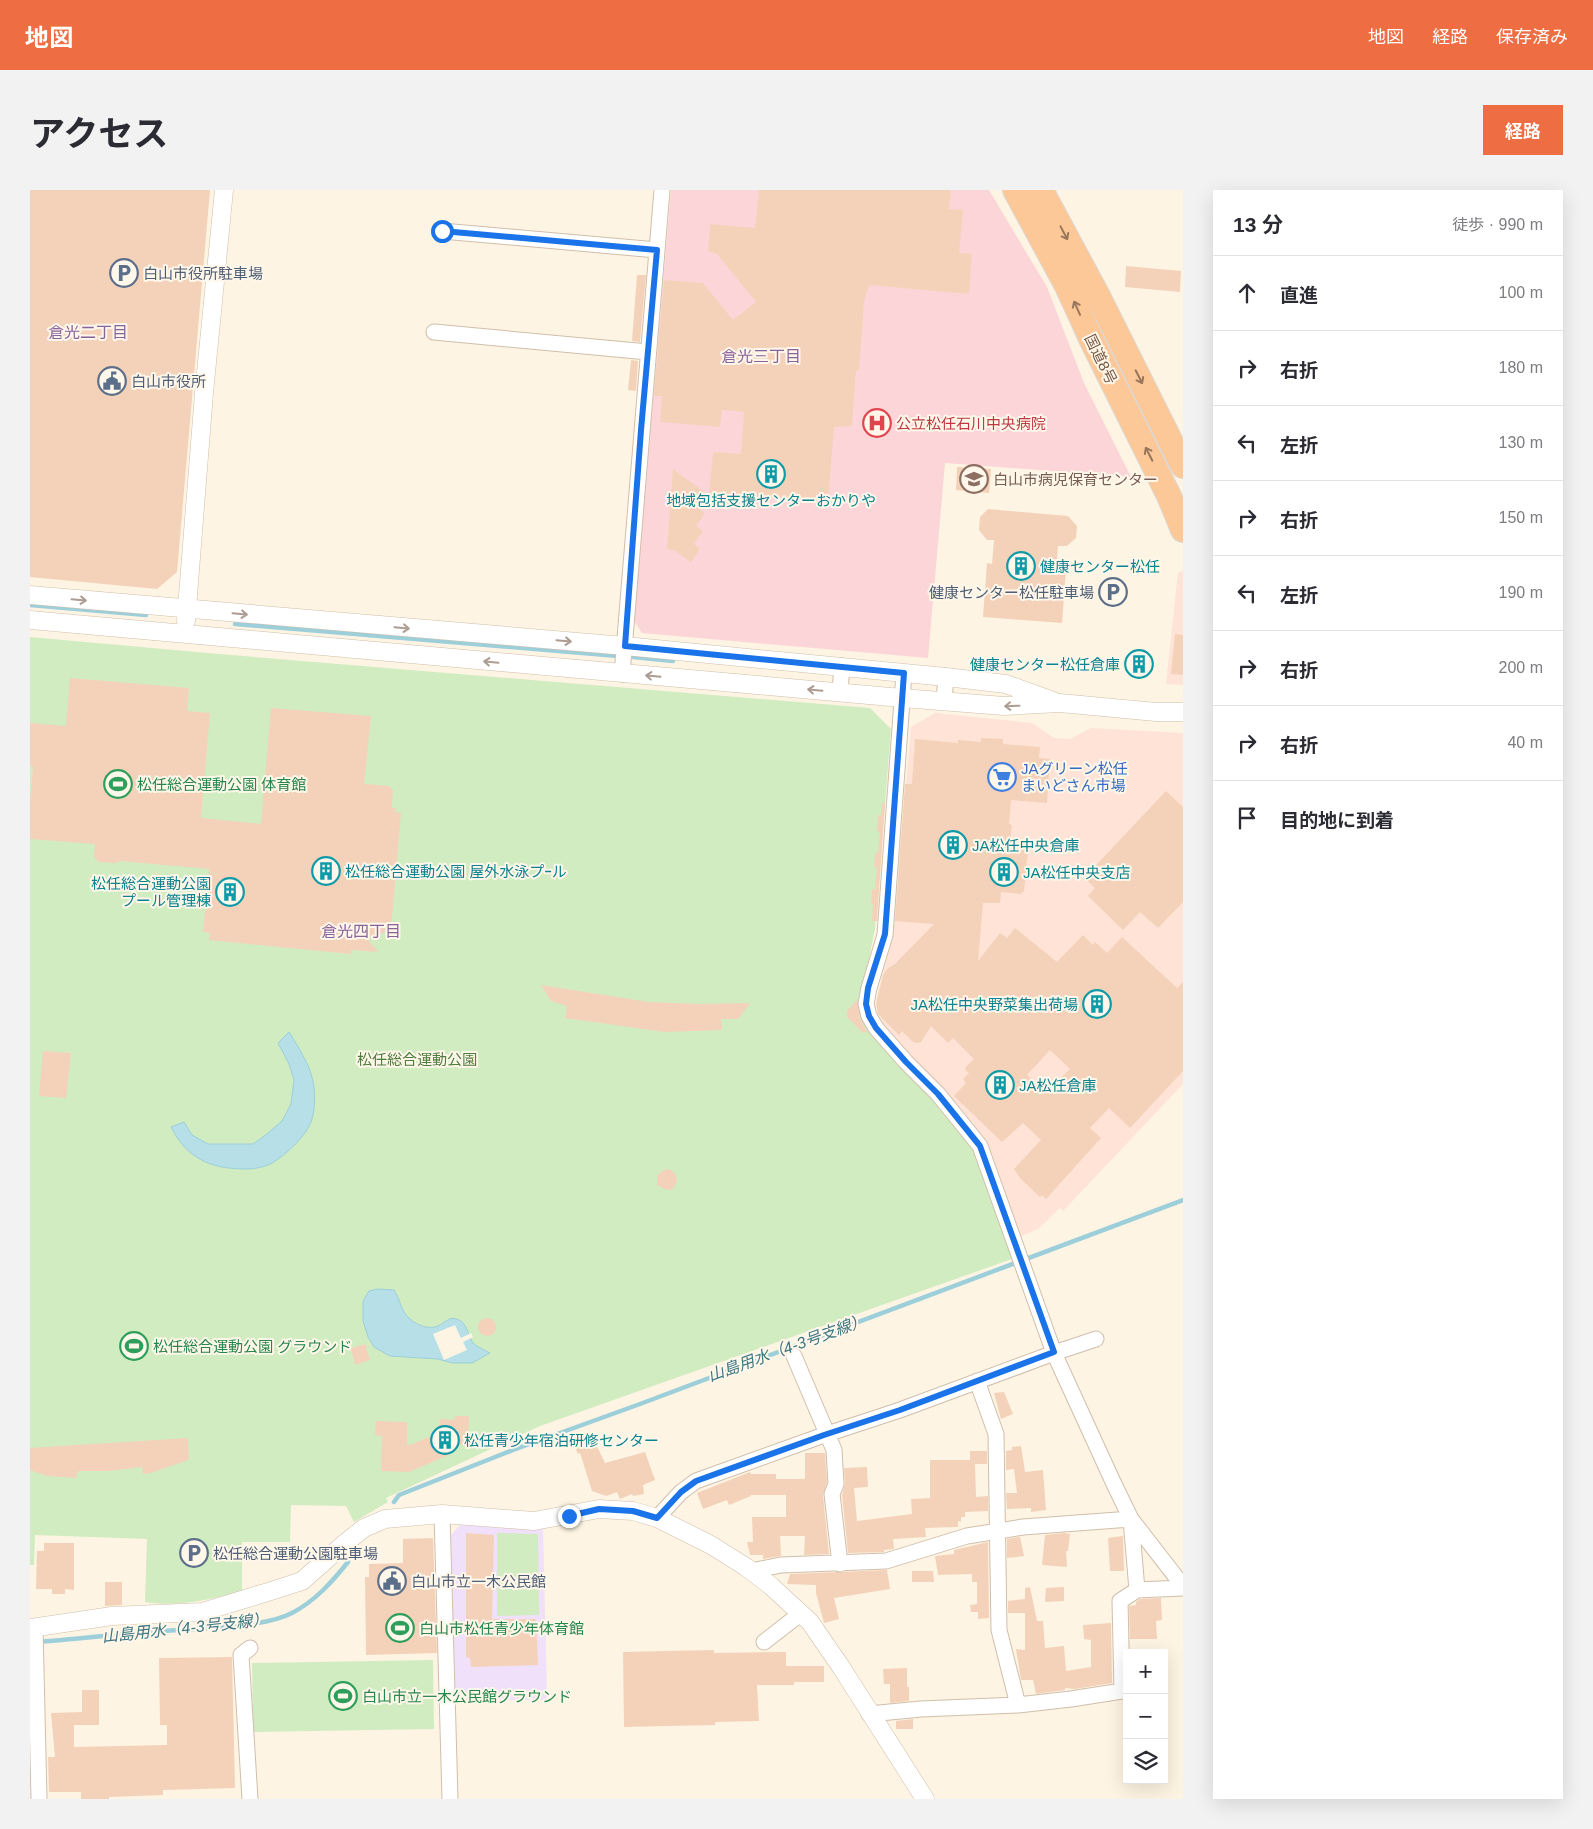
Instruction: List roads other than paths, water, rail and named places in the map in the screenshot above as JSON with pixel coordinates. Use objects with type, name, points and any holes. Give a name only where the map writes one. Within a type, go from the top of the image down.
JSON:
[{"type":"highway","name":"国道8号","points":[[1015,190],[1067,286],[1093,343],[1170,496],[1183,530]]},
{"type":"highway","name":"国道8号","points":[[1041,190],[1099,298],[1183,466]]},
{"type":"street","points":[[184,634],[204,393],[224,190]]},
{"type":"street","points":[[622,674],[662,190]]},
{"type":"street","points":[[442,231],[657,250]]},
{"type":"street","points":[[434,332],[648,352]]},
{"type":"street","points":[[30,595],[187,610],[625,646],[946,676],[1006,684],[1060,703]]},
{"type":"street","points":[[30,620],[902,698],[1004,706],[1060,703],[1156,712],[1183,712]]},
{"type":"street","points":[[840,692],[842,666]]},
{"type":"street","points":[[904,673],[885,934],[868,988],[866,1004],[869,1016],[876,1028],[938,1094],[980,1146],[1054,1352],[1131,1519],[1183,1587]]},
{"type":"street","points":[[944,701],[946,676]]},
{"type":"street","points":[[657,1518],[681,1492],[696,1481],[900,1410],[1054,1352],[1096,1339]]},
{"type":"street","points":[[794,1356],[834,1450],[836,1484],[832,1494],[840,1564]]},
{"type":"street","points":[[977,1381],[996,1434],[999,1630],[1018,1704]]},
{"type":"street","points":[[38,1799],[34,1636],[112,1616],[202,1612],[302,1581],[364,1528],[385,1519],[442,1514],[534,1521],[599,1509],[633,1511],[657,1518],[711,1545],[751,1570],[771,1586],[810,1622],[924,1799]]},
{"type":"street","points":[[442,1514],[450,1799]]},
{"type":"street","points":[[751,1570],[781,1565],[886,1561],[967,1536],[1061,1524],[1131,1519]]},
{"type":"street","points":[[1131,1519],[1136,1590]]},
{"type":"street","points":[[869,1714],[921,1709],[1018,1704],[1071,1699],[1122,1691],[1120,1601],[1136,1590],[1183,1587]]},
{"type":"street","points":[[764,1642],[800,1614]]},
{"type":"street","points":[[250,1648],[241,1655],[250,1799]]},
{"type":"water","points":[[289,1032],[308,1065],[313,1080],[315,1100],[313,1113],[311,1122],[304,1134],[277,1160],[263,1167],[233,1169],[201,1160],[185,1147],[171,1127],[184,1122],[192,1135],[208,1144],[253,1144],[282,1121],[291,1104],[294,1080],[289,1064],[278,1043]]},
{"type":"water","points":[[378,1289],[394,1290],[404,1312],[419,1325],[433,1327],[453,1318],[459,1320],[466,1327],[473,1343],[490,1353],[472,1363],[452,1363],[438,1359],[390,1356],[374,1347],[368,1337],[363,1321],[363,1301],[369,1291]]},
{"type":"waterway","points":[[30,605],[146,615]]},
{"type":"waterway","points":[[235,624],[618,656]]},
{"type":"waterway","points":[[633,657],[673,661]]},
{"type":"waterway","name":"山島用水（4-3号支線）","points":[[394,1502],[399,1495],[513,1450],[1183,1200]]},
{"type":"waterway","name":"山島用水（4-3号支線）","points":[[37,1642],[253,1624],[281,1618],[316,1597],[348,1562]]},
{"type":"place","name":"白山市役所駐車場","points":[[124,273]]},
{"type":"place","name":"白山市役所","points":[[112,381]]},
{"type":"place","name":"公立松任石川中央病院","points":[[877,423]]},
{"type":"place","name":"地域包括支援センターおかりや","points":[[771,474]]},
{"type":"place","name":"白山市病児保育センター","points":[[974,479]]},
{"type":"place","name":"健康センター松任","points":[[1021,566]]},
{"type":"place","name":"健康センター松任駐車場","points":[[1113,592]]},
{"type":"place","name":"健康センター松任倉庫","points":[[1139,664]]},
{"type":"place","name":"JAグリーン松任 まいどさん市場","points":[[1002,777]]},
{"type":"place","name":"松任総合運動公園 体育館","points":[[118,784]]},
{"type":"place","name":"JA松任中央倉庫","points":[[953,845]]},
{"type":"place","name":"松任総合運動公園 屋外水泳プｰル","points":[[326,871]]},
{"type":"place","name":"JA松任中央支店","points":[[1004,872]]},
{"type":"place","name":"松任総合運動公園 プール管理棟","points":[[230,892]]},
{"type":"place","name":"JA松任中央野菜集出荷場","points":[[1097,1004]]},
{"type":"place","name":"JA松任倉庫","points":[[1000,1085]]},
{"type":"place","name":"松任総合運動公園 グラウンド","points":[[134,1346]]},
{"type":"place","name":"松任青少年宿泊研修センター","points":[[445,1440]]},
{"type":"place","name":"松任総合運動公園駐車場","points":[[194,1553]]},
{"type":"place","name":"白山市立一木公民館","points":[[392,1581]]},
{"type":"place","name":"白山市松任青少年体育館","points":[[400,1628]]},
{"type":"place","name":"白山市立一木公民館グラウンド","points":[[343,1696]]},
{"type":"district","name":"倉光二丁目","points":[[88,332]]},
{"type":"district","name":"倉光三丁目","points":[[761,356]]},
{"type":"district","name":"倉光四丁目","points":[[361,931]]},
{"type":"park label","name":"松任総合運動公園","points":[[417,1059]]}]
